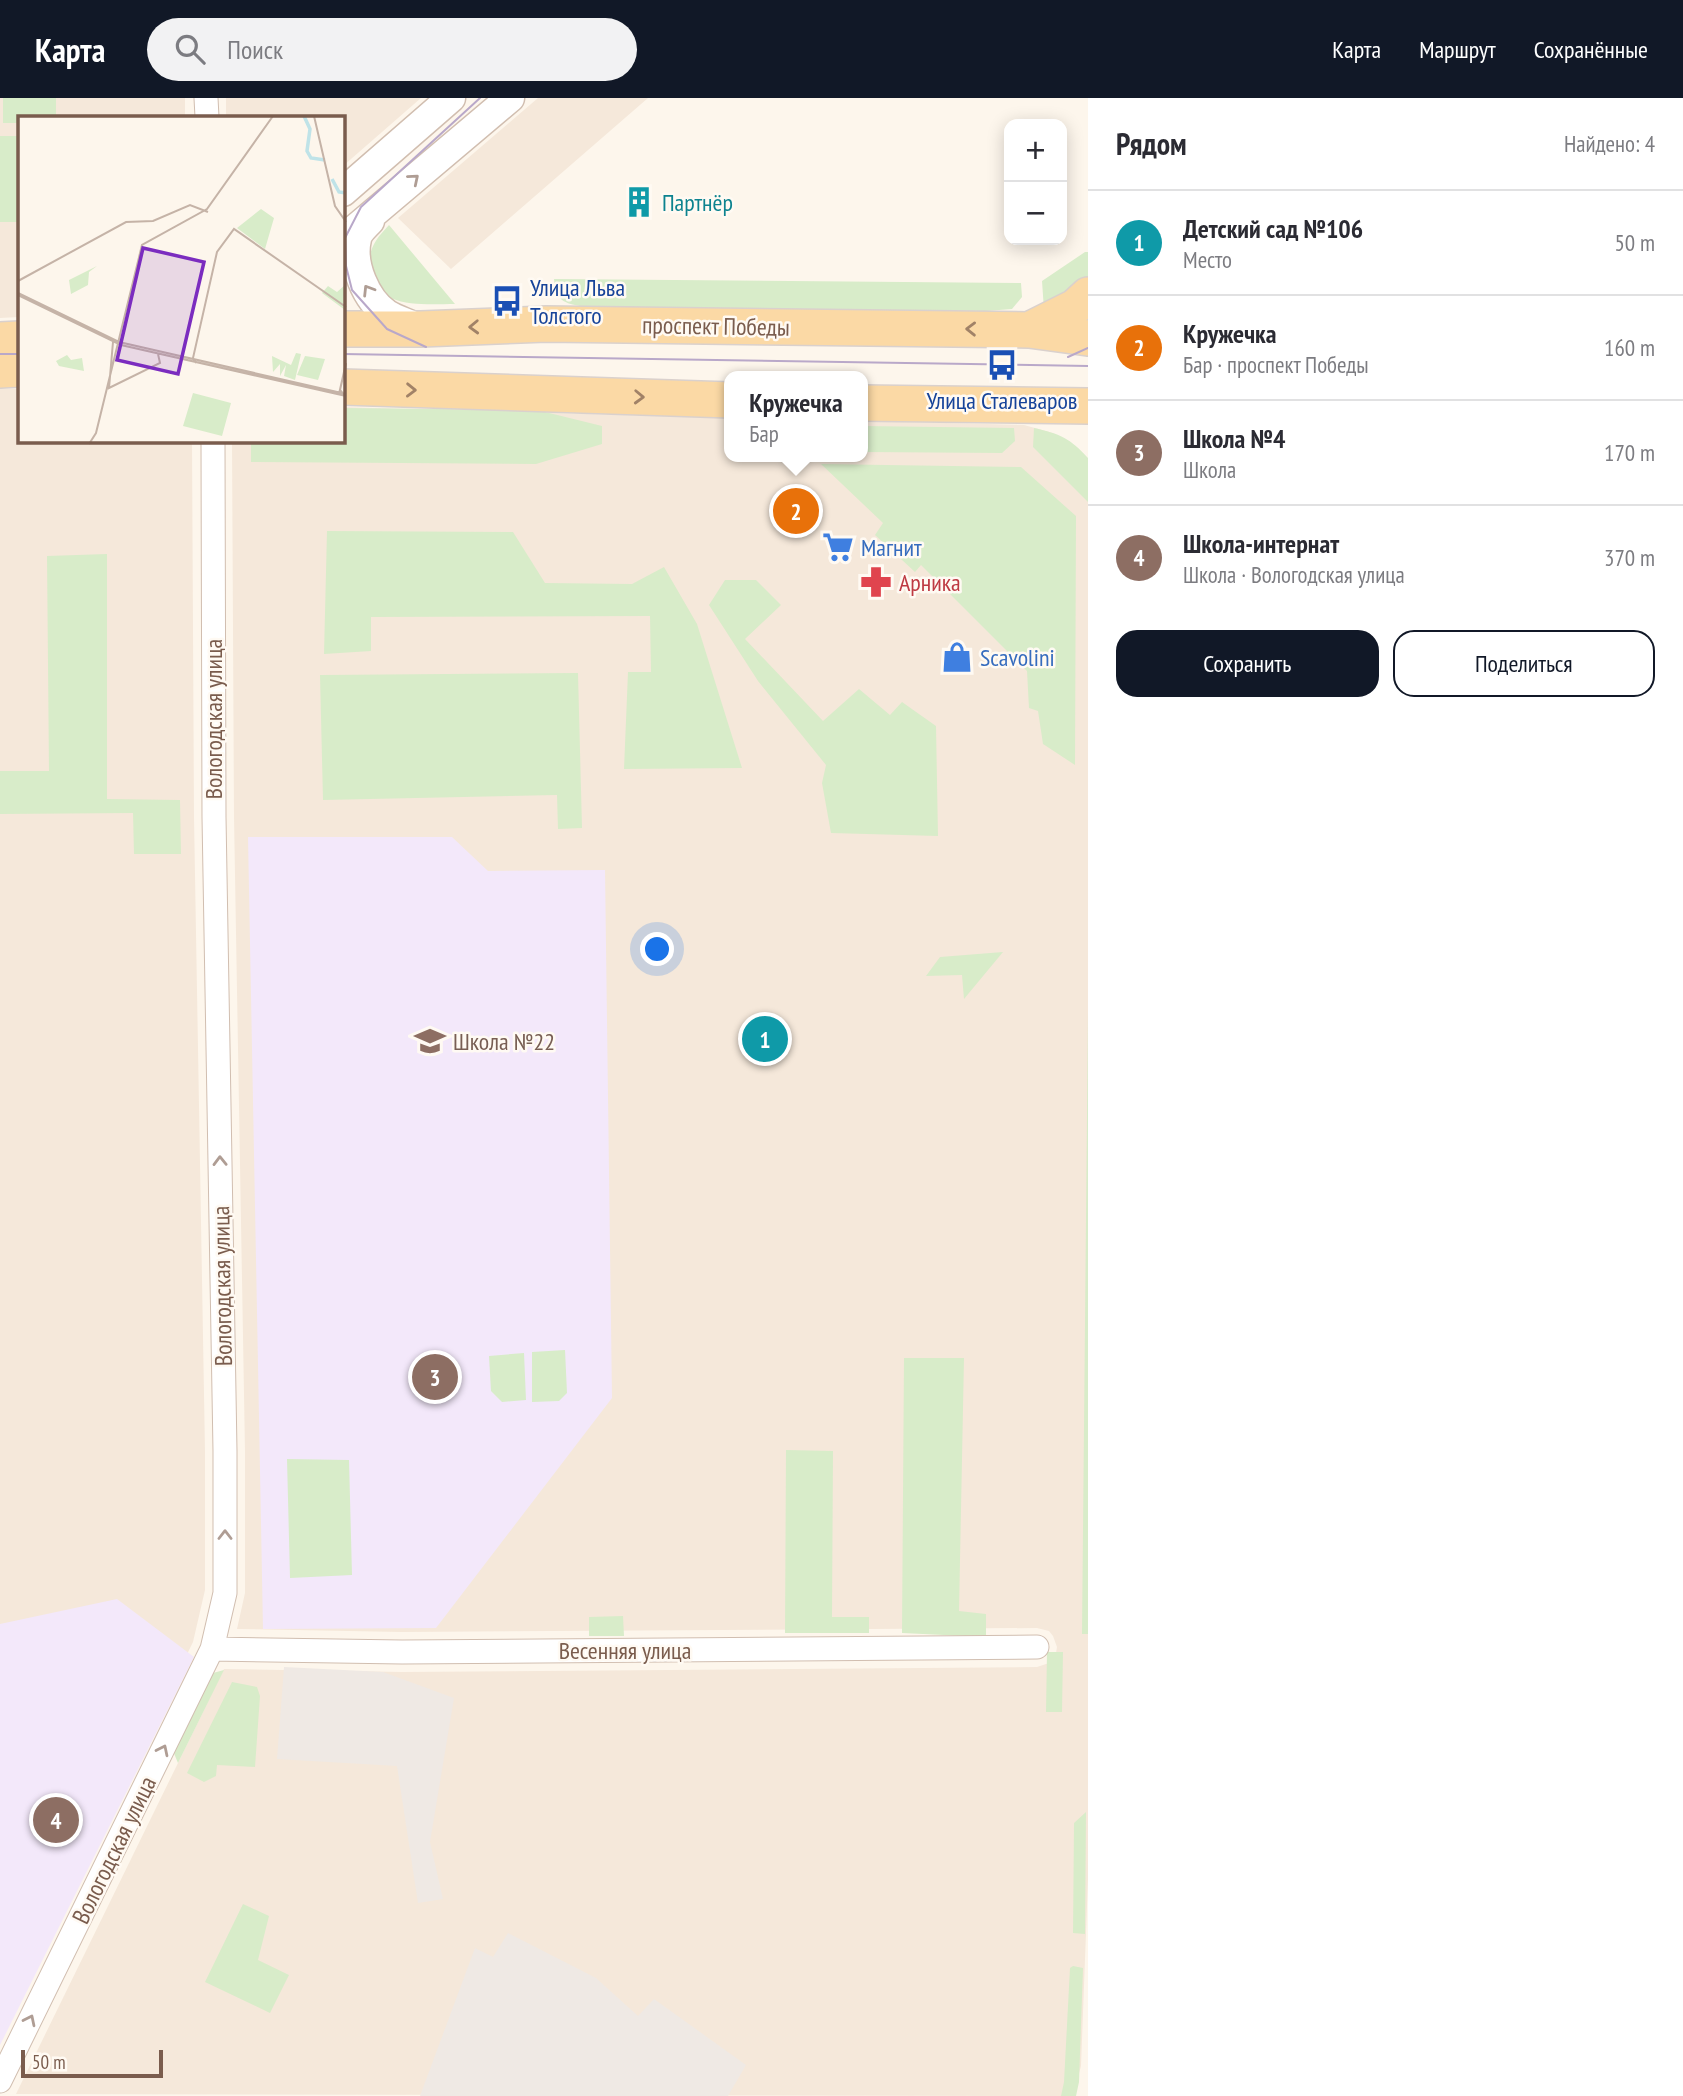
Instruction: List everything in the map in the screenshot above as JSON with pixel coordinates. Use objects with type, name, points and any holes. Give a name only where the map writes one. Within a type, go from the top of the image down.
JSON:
[{"type":"main road","points":[[1029,330],[1075,307],[1088,295]]},
{"type":"main road","name":"проспект Победы","points":[[345,329],[546,324],[1029,330],[1088,338]]},
{"type":"main road","points":[[0,340],[18,339]]},
{"type":"main road","points":[[0,370],[18,369]]},
{"type":"main road","points":[[345,387],[724,400]]},
{"type":"main road","points":[[868,402],[1088,406]]},
{"type":"main road","points":[[1027,405],[1062,414],[1088,432]]},
{"type":"street","points":[[206,98],[207,116]]},
{"type":"street","points":[[345,190],[452,98]]},
{"type":"street","points":[[345,237],[510,98]]},
{"type":"street","points":[[379,208],[357,237],[356,258],[360,278],[370,296],[387,314],[421,329]]},
{"type":"street","name":"Вологодская улица","points":[[0,2081],[212,1649],[225,1593],[214,817],[213,443]]},
{"type":"street","name":"Весенняя улица","points":[[212,1649],[416,1652],[1037,1647]]},
{"type":"shaded area","points":[[0,98],[185,98],[185,116],[18,116],[18,317],[0,318]]},
{"type":"shaded area","points":[[226,98],[421,98],[345,164],[345,116],[226,116]]},
{"type":"shaded area","points":[[538,98],[648,98],[451,269],[398,218]]},
{"type":"shaded area","points":[[0,389],[18,389],[18,443],[192,443],[194,817],[205,1590],[193,1642],[0,2036]]},
{"type":"shaded area","points":[[345,407],[724,418],[724,462],[868,462],[868,421],[1024,425],[1053,433],[1084,454],[1088,460],[1088,1879],[1081,2066],[1073,2096],[16,2094],[224,1669],[402,1672],[1037,1667],[1049,1663],[1056,1653],[1053,1636],[1049,1631],[1037,1628],[402,1632],[237,1629],[245,1593],[245,1452],[234,817],[232,443],[345,443]]},
{"type":"shaded area","points":[[248,837],[452,837],[488,871],[605,870],[612,1398],[436,1628],[263,1629]]},
{"type":"shaded area","points":[[117,1599],[194,1657],[0,2045],[0,1624]]},
{"type":"shaded area","points":[[284,1667],[383,1672],[454,1698],[430,1842],[443,1899],[418,1903],[397,1766],[277,1759]]},
{"type":"shaded area","points":[[508,1933],[596,1978],[638,2016],[654,1999],[746,2065],[728,2096],[420,2096],[475,1948],[493,1957]]},
{"type":"green space","points":[[3,98],[56,98],[56,116],[18,116],[18,123],[3,123]]},
{"type":"green space","points":[[0,136],[18,136],[18,222],[0,222]]},
{"type":"green space","points":[[389,225],[455,304],[402,302],[381,291],[374,282],[370,255],[377,239]]},
{"type":"green space","points":[[1088,252],[1088,285],[1044,310],[1042,281]]},
{"type":"green space","points":[[554,279],[1021,283],[1022,297],[1012,309],[986,311],[588,307],[574,305],[560,298]]},
{"type":"green space","points":[[345,408],[537,410],[602,426],[602,444],[536,464],[251,462],[251,443],[345,443]]},
{"type":"green space","points":[[868,426],[1014,428],[1015,441],[1002,453],[868,452]]},
{"type":"green space","points":[[1034,428],[1064,438],[1088,458],[1088,502],[1033,447]]},
{"type":"green space","points":[[821,464],[1021,467],[1076,516],[1075,765],[1043,744],[1038,711],[1029,708],[1027,671],[921,565],[915,572],[875,535],[883,523]]},
{"type":"green space","points":[[327,531],[513,532],[545,583],[632,584],[664,567],[697,624],[742,768],[624,769],[628,672],[651,672],[650,616],[371,617],[371,651],[324,654]]},
{"type":"green space","points":[[107,554],[107,799],[180,800],[181,854],[134,854],[133,813],[0,814],[0,771],[49,771],[47,556]]},
{"type":"green space","points":[[725,580],[756,580],[781,605],[745,639],[823,721],[859,689],[890,715],[902,702],[936,726],[938,836],[831,833],[822,783],[826,765],[758,681],[709,605]]},
{"type":"green space","points":[[578,673],[582,828],[558,829],[557,795],[323,800],[320,675]]},
{"type":"green space","points":[[1003,952],[964,999],[962,975],[926,976],[940,957]]},
{"type":"green space","points":[[1088,1012],[1088,1634],[1082,1634]]},
{"type":"green space","points":[[565,1350],[567,1393],[559,1401],[532,1402],[532,1352]]},
{"type":"green space","points":[[524,1353],[526,1400],[502,1402],[491,1391],[489,1356]]},
{"type":"green space","points":[[904,1358],[964,1358],[959,1611],[986,1614],[986,1637],[902,1633]]},
{"type":"green space","points":[[786,1450],[833,1451],[832,1617],[869,1617],[869,1633],[785,1633]]},
{"type":"green space","points":[[287,1459],[349,1460],[352,1575],[290,1578]]},
{"type":"green space","points":[[623,1616],[624,1636],[589,1636],[589,1617]]},
{"type":"green space","points":[[1047,1652],[1063,1652],[1062,1712],[1046,1712]]},
{"type":"green space","points":[[224,1670],[178,1763],[173,1751],[213,1673]]},
{"type":"green space","points":[[232,1682],[257,1687],[260,1696],[255,1767],[217,1765],[216,1776],[204,1782],[187,1773]]},
{"type":"green space","points":[[1086,1812],[1085,1934],[1073,1933],[1074,1823]]},
{"type":"green space","points":[[243,1904],[269,1916],[258,1960],[289,1975],[270,2013],[205,1982]]},
{"type":"green space","points":[[1070,1968],[1083,1968],[1079,2082],[1076,2096],[1061,2096]]},
{"type":"tram line","points":[[426,347],[387,329],[352,290],[346,266],[345,238],[361,207],[480,98]]},
{"type":"tram line","points":[[1068,357],[1088,348]]},
{"type":"tram line","points":[[0,354],[18,354]]},
{"type":"tram line","points":[[345,354],[1088,366]]},
{"type":"place","name":"Партнёр","points":[[639,202]]},
{"type":"place","name":"Улица Льва Толстого","points":[[507,301]]},
{"type":"place","name":"Улица Сталеваров","points":[[1002,365]]},
{"type":"place","name":"Кружечка","points":[[796,511]]},
{"type":"place","name":"Магнит","points":[[838,547]]},
{"type":"place","name":"Арника","points":[[876,582]]},
{"type":"place","name":"Scavolini","points":[[957,657]]},
{"type":"place","name":"Детский сад №106","points":[[765,1039]]},
{"type":"place","name":"Школа №22","points":[[430,1041]]},
{"type":"place","name":"Школа №4","points":[[435,1377]]},
{"type":"place","name":"Школа-интернат","points":[[56,1820]]}]
